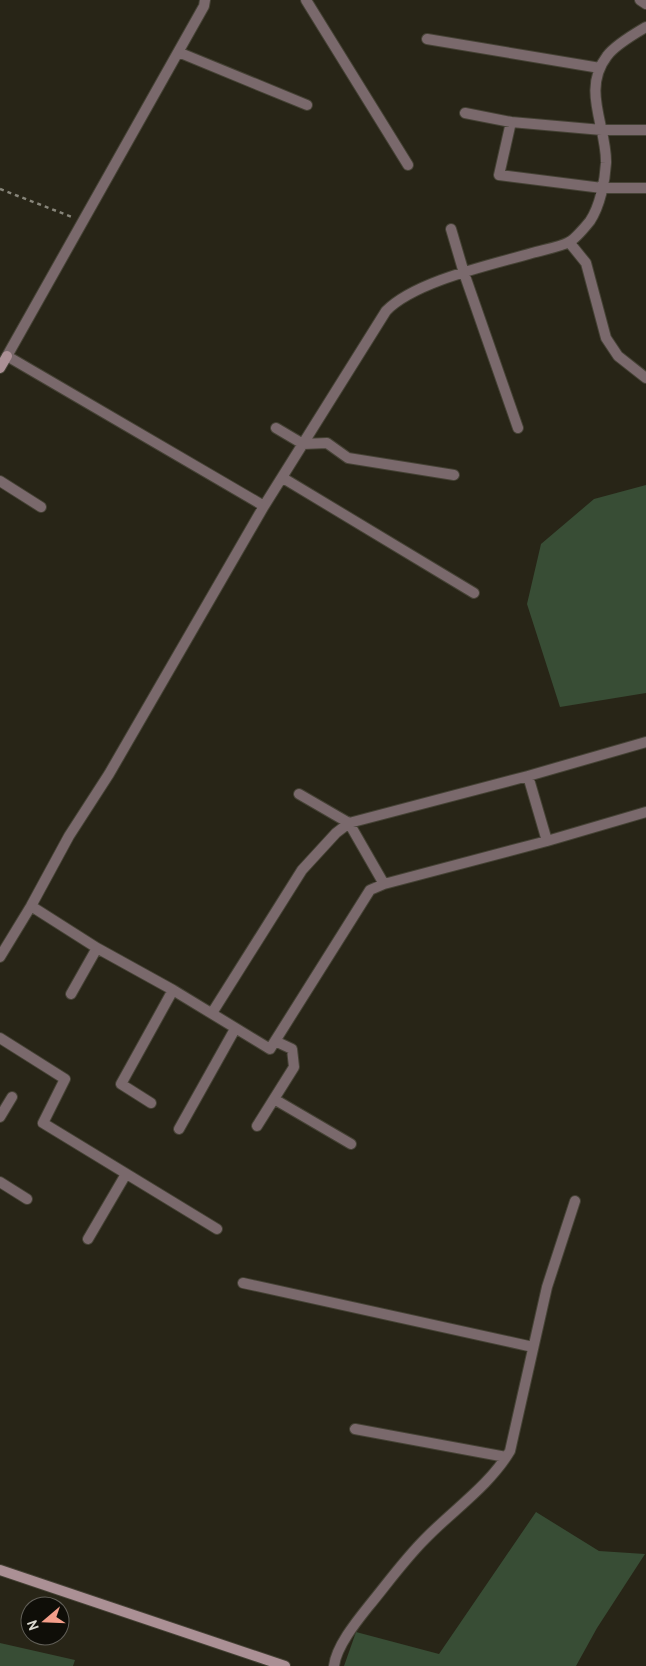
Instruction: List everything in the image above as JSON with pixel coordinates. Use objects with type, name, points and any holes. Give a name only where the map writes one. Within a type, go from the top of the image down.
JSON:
[{"type":"street","points":[[0,368],[204,6],[205,0]]},
{"type":"street","points":[[306,0],[408,165]]},
{"type":"street","points":[[640,0],[646,4]]},
{"type":"street","points":[[0,957],[31,906],[69,836],[109,774],[264,506],[386,311],[396,301],[409,293],[464,273],[569,242],[590,220],[602,188],[606,162],[602,130],[596,105],[596,82],[600,68],[608,56],[646,27]]},
{"type":"street","points":[[428,38],[600,68]]},
{"type":"street","points":[[178,52],[307,105]]},
{"type":"street","points":[[465,113],[511,122],[602,130],[646,130]]},
{"type":"street","points":[[511,122],[499,175],[602,188],[646,188]]},
{"type":"street","points":[[451,230],[518,428]]},
{"type":"street","points":[[569,242],[586,263],[606,338],[618,356],[646,378]]},
{"type":"street","points":[[6,356],[264,506]]},
{"type":"street","points":[[276,428],[303,444],[327,444],[348,458],[454,475]]},
{"type":"street","points":[[283,478],[474,593]]},
{"type":"street","points":[[0,480],[41,507]]},
{"type":"street","points":[[212,1013],[302,870],[336,833],[350,823],[528,776],[646,742]]},
{"type":"street","points":[[528,776],[547,841]]},
{"type":"street","points":[[299,794],[350,823],[384,884]]},
{"type":"street","points":[[31,906],[97,948],[173,990],[270,1050],[370,890],[384,884],[547,841],[646,812]]},
{"type":"street","points":[[71,994],[97,948]]},
{"type":"street","points":[[151,1103],[122,1084],[173,990]]},
{"type":"street","points":[[179,1129],[235,1029]]},
{"type":"street","points":[[0,1038],[66,1079],[43,1123],[216,1230]]},
{"type":"street","points":[[256,1126],[294,1067],[292,1049],[275,1041]]},
{"type":"street","points":[[0,1116],[12,1096]]},
{"type":"street","points":[[274,1099],[351,1144]]},
{"type":"street","points":[[88,1239],[126,1174]]},
{"type":"street","points":[[0,1182],[26,1199]]},
{"type":"street","points":[[334,1666],[335,1657],[358,1620],[408,1559],[424,1540],[470,1496],[506,1457],[512,1443],[547,1287],[575,1201]]},
{"type":"street","points":[[243,1283],[533,1347]]},
{"type":"street","points":[[355,1429],[506,1457]]},
{"type":"street","points":[[0,1570],[285,1666]]},
{"type":"path","points":[[0,189],[83,221]]},
{"type":"green space","points":[[646,485],[646,693],[560,707],[527,604],[541,544],[594,499]]},
{"type":"green space","points":[[536,1512],[599,1551],[645,1554],[597,1628],[576,1666],[344,1666],[356,1632],[439,1654]]},
{"type":"green space","points":[[0,1643],[75,1660],[73,1666],[0,1666]]}]
